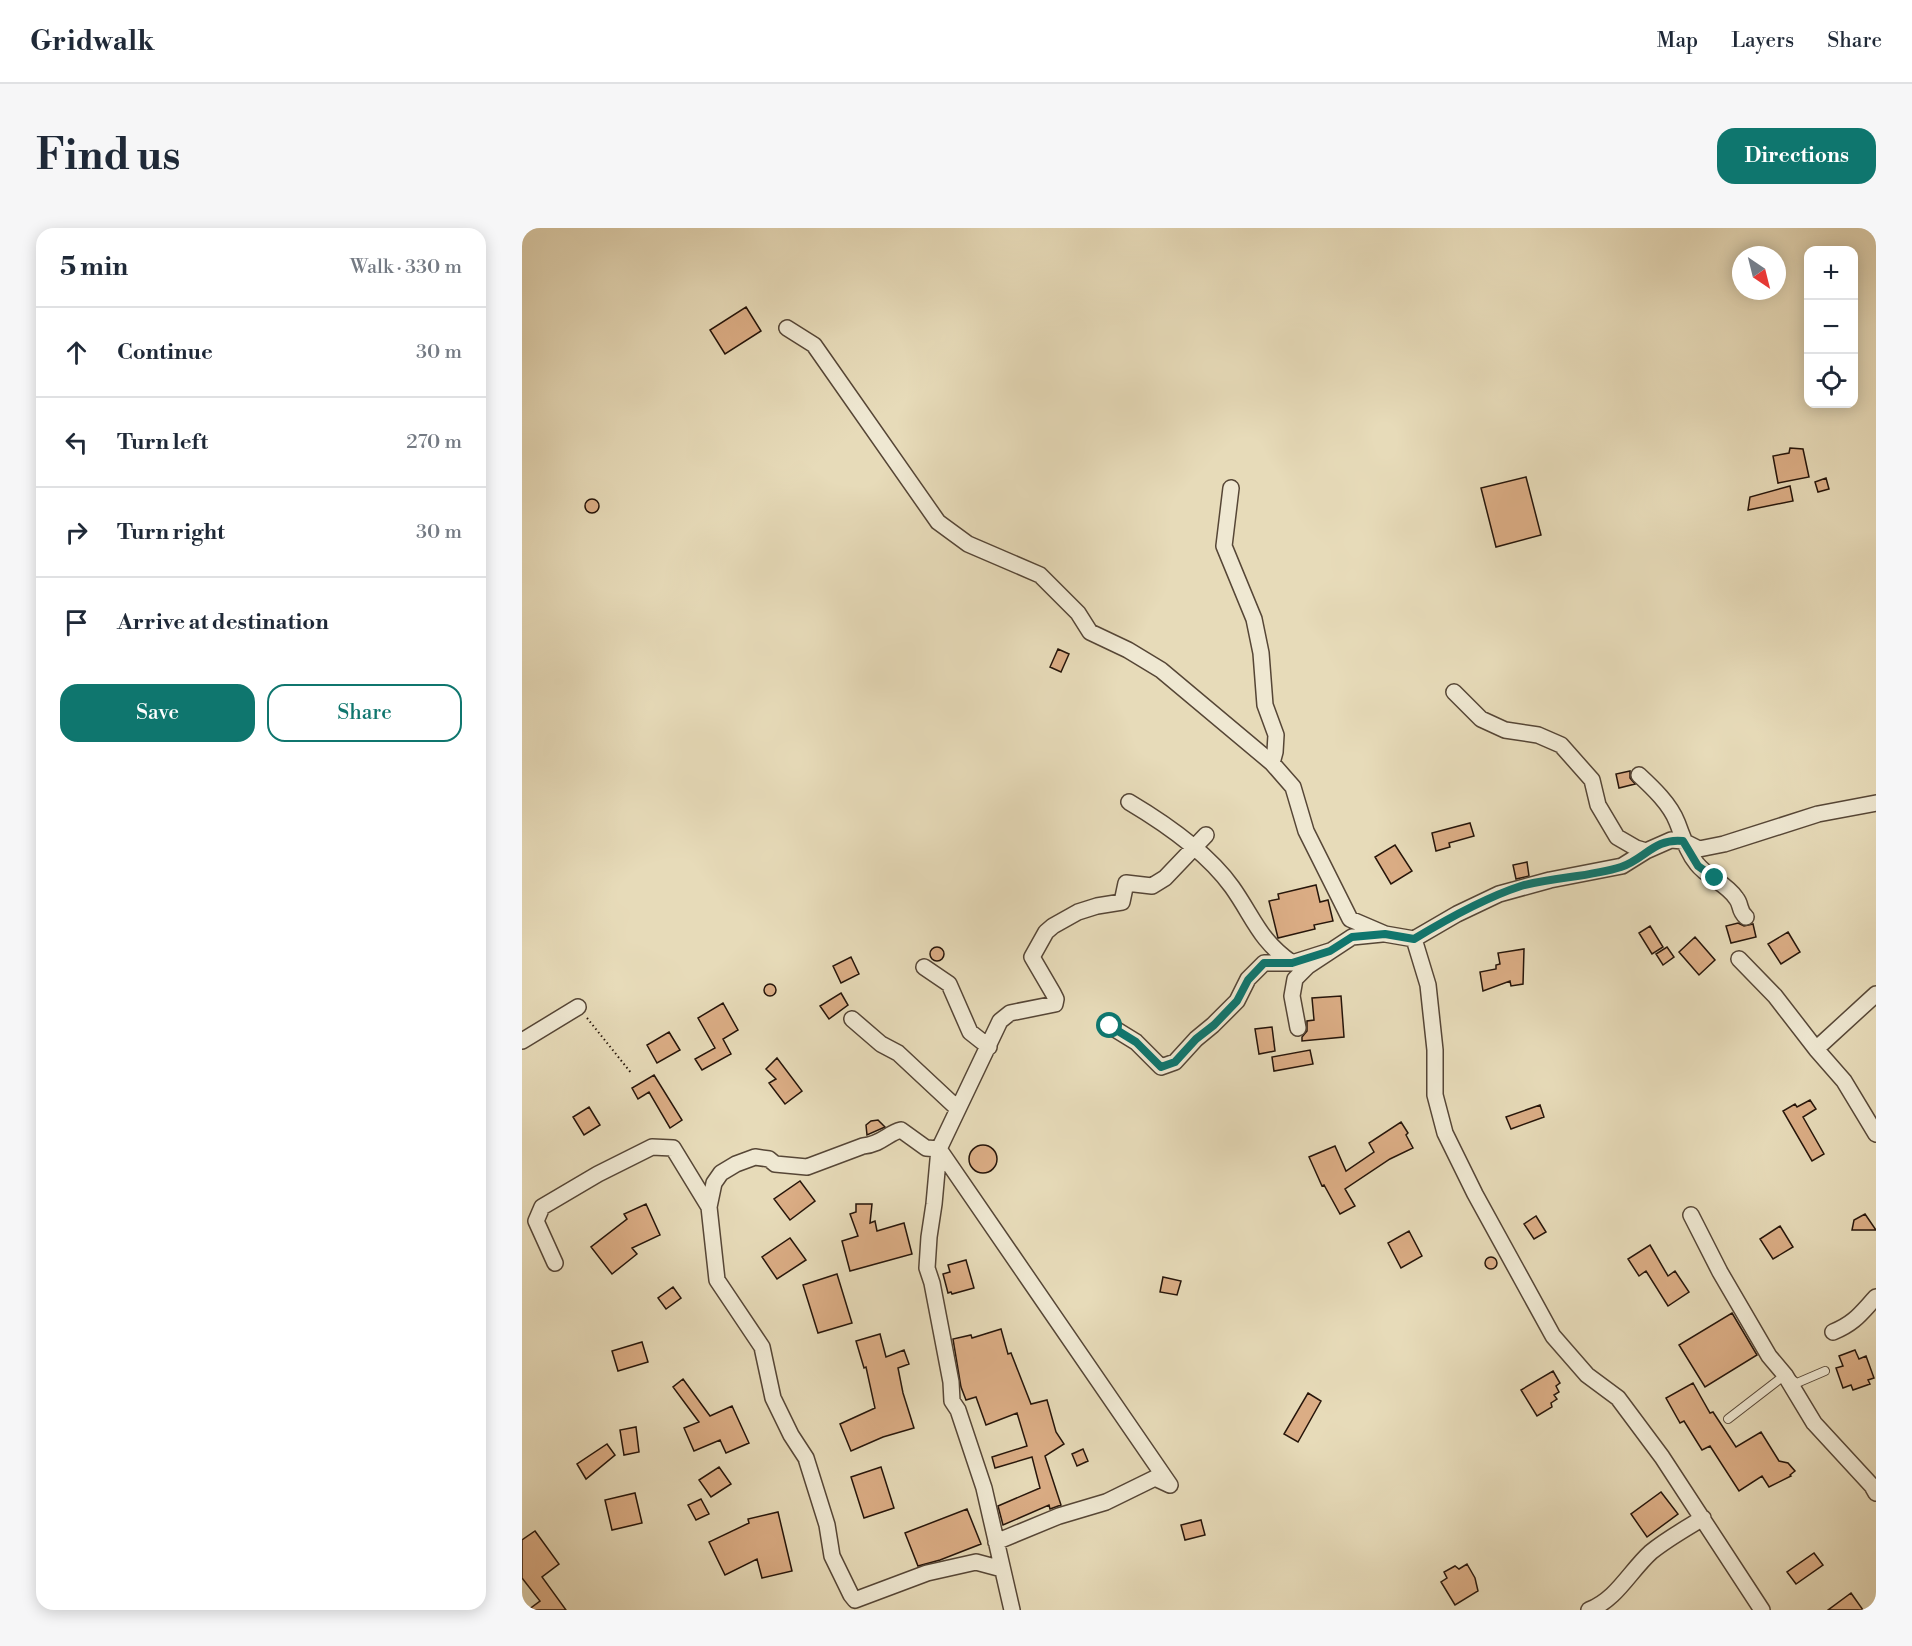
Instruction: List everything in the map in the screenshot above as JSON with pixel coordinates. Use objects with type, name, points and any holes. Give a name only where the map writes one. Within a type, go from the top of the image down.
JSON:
[{"type":"street","points":[[787,328],[814,345],[938,522],[968,544],[1040,575],[1078,614],[1090,632],[1128,650],[1161,670],[1272,763],[1293,787],[1306,831],[1350,919],[1385,934],[1414,939],[1457,914],[1499,894],[1550,880],[1622,866],[1646,851],[1671,840],[1683,841],[1699,849],[1725,844],[1818,814],[1876,803]]},
{"type":"street","points":[[1232,488],[1224,546],[1254,619],[1261,652],[1265,705],[1276,735],[1272,763]]},
{"type":"street","points":[[1454,692],[1481,719],[1505,730],[1538,735],[1561,745],[1592,780],[1598,805],[1617,837],[1646,851]]},
{"type":"street","points":[[1639,775],[1654,789],[1677,820],[1683,841],[1698,866],[1725,885],[1738,900],[1740,912],[1746,917]]},
{"type":"street","points":[[1129,802],[1192,847],[1231,886],[1259,931],[1275,950],[1292,963]]},
{"type":"street","points":[[1012,1610],[984,1488],[958,1410],[952,1401],[951,1382],[932,1283],[927,1268],[939,1149],[1000,1021],[1010,1013],[1055,1004],[1056,999],[1032,957],[1046,932],[1078,912],[1122,902],[1126,884],[1152,886],[1165,878],[1192,847],[1206,835]]},
{"type":"street","points":[[1298,1028],[1292,996],[1295,979],[1308,966],[1352,937],[1385,934]]},
{"type":"street","points":[[1414,939],[1428,985],[1435,1050],[1435,1095],[1445,1133],[1475,1194],[1553,1336],[1587,1375],[1618,1398],[1662,1457],[1762,1610]]},
{"type":"street","points":[[1110,1026],[1136,1042],[1161,1067],[1168,1065],[1175,1062],[1196,1039],[1230,1009],[1248,980],[1264,963],[1292,963],[1330,951]]},
{"type":"street","points":[[1739,959],[1775,996],[1844,1081],[1876,1134]]},
{"type":"street","points":[[924,967],[949,984],[970,1032],[989,1047]]},
{"type":"street","points":[[1816,1049],[1876,994]]},
{"type":"street","points":[[522,1041],[578,1007]]},
{"type":"street","points":[[852,1019],[881,1044],[898,1053],[958,1109]]},
{"type":"street","points":[[939,1149],[926,1148],[901,1130],[871,1145],[807,1167],[775,1164],[769,1159],[755,1157],[736,1164],[721,1173],[714,1183],[709,1207],[717,1280],[762,1347],[773,1398],[791,1435],[806,1458],[827,1525],[832,1556],[855,1600],[927,1574],[976,1562],[1002,1569]]},
{"type":"street","points":[[555,1263],[536,1221],[542,1207],[598,1174],[652,1147],[673,1148],[709,1207]]},
{"type":"street","points":[[939,1149],[1170,1485],[1155,1478],[1106,1502],[1059,1516],[996,1542]]},
{"type":"street","points":[[1691,1215],[1750,1326],[1785,1375],[1814,1423],[1876,1493]]},
{"type":"street","points":[[1833,1332],[1852,1322],[1876,1297]]},
{"type":"street","points":[[1589,1610],[1616,1593],[1651,1552],[1675,1534],[1703,1518]]},
{"type":"lane","points":[[1728,1419],[1785,1375],[1797,1383],[1825,1371]]},
{"type":"path","points":[[578,1007],[632,1074]]},
{"type":"building","points":[[746,307],[761,331],[725,354],[710,330]]},
{"type":"building","points":[[1790,448],[1803,449],[1809,477],[1778,483],[1773,456],[1789,453]]},
{"type":"building","points":[[1526,477],[1541,535],[1496,547],[1481,488]]},
{"type":"building","points":[[1826,478],[1829,489],[1818,492],[1815,482]]},
{"type":"building","points":[[1790,486],[1793,501],[1748,510],[1750,497]]},
{"type":"building","points":[[592,499],[597,501],[599,506],[597,511],[592,513],[587,511],[585,506],[587,501]]},
{"type":"building","points":[[1058,649],[1069,654],[1061,672],[1050,667]]},
{"type":"building","points":[[1630,771],[1630,778],[1635,784],[1619,788],[1616,774]]},
{"type":"building","points":[[1470,823],[1474,836],[1449,843],[1450,847],[1436,851],[1432,833]]},
{"type":"building","points":[[1395,845],[1412,871],[1391,884],[1375,857]]},
{"type":"building","points":[[1527,862],[1529,876],[1516,879],[1513,865]]},
{"type":"building","points":[[1316,885],[1320,902],[1328,900],[1333,921],[1314,925],[1315,929],[1278,938],[1269,901],[1279,899],[1278,894]]},
{"type":"building","points":[[1738,923],[1744,926],[1753,924],[1756,937],[1731,943],[1726,926]]},
{"type":"building","points":[[1650,926],[1663,947],[1652,954],[1639,933]]},
{"type":"building","points":[[1788,932],[1800,952],[1781,964],[1768,944]]},
{"type":"building","points":[[1695,937],[1715,960],[1699,975],[1679,952]]},
{"type":"building","points":[[934,947],[940,947],[944,954],[940,961],[934,961],[930,957],[930,951]]},
{"type":"building","points":[[1667,947],[1674,957],[1663,965],[1656,954]]},
{"type":"building","points":[[1524,949],[1523,984],[1511,986],[1510,981],[1483,991],[1480,972],[1496,969],[1496,965],[1500,964],[1498,953]]},
{"type":"building","points":[[851,957],[859,974],[841,983],[833,966]]},
{"type":"building","points":[[772,984],[775,985],[775,995],[768,996],[765,995],[764,988],[765,985]]},
{"type":"building","points":[[841,993],[848,1005],[829,1019],[820,1006]]},
{"type":"building","points":[[1341,996],[1344,1037],[1302,1041],[1307,1031],[1307,1021],[1314,1020],[1312,998]]},
{"type":"building","points":[[723,1003],[738,1030],[723,1039],[731,1054],[702,1070],[695,1059],[715,1048],[698,1018]]},
{"type":"building","points":[[1272,1027],[1275,1051],[1259,1054],[1255,1029]]},
{"type":"building","points":[[669,1032],[680,1050],[657,1063],[647,1045]]},
{"type":"building","points":[[1310,1050],[1313,1064],[1274,1071],[1272,1057]]},
{"type":"building","points":[[777,1058],[802,1091],[785,1104],[769,1083],[776,1079],[766,1069]]},
{"type":"building","points":[[654,1075],[682,1120],[670,1128],[649,1092],[638,1099],[632,1088]]},
{"type":"building","points":[[1810,1100],[1816,1109],[1803,1117],[1824,1154],[1812,1161],[1783,1111],[1795,1104],[1797,1107]]},
{"type":"building","points":[[1540,1105],[1544,1117],[1511,1129],[1506,1117]]},
{"type":"building","points":[[589,1107],[600,1125],[584,1135],[573,1117]]},
{"type":"building","points":[[878,1120],[885,1127],[867,1135],[866,1125]]},
{"type":"building","points":[[1401,1122],[1413,1148],[1390,1159],[1345,1189],[1355,1206],[1340,1214],[1324,1185],[1322,1186],[1309,1157],[1335,1146],[1346,1171],[1374,1152],[1369,1143]]},
{"type":"building","points":[[983,1145],[993,1149],[997,1159],[993,1169],[983,1173],[973,1169],[969,1159],[973,1149]]},
{"type":"building","points":[[800,1181],[815,1201],[790,1220],[774,1199]]},
{"type":"building","points":[[646,1204],[660,1235],[632,1248],[637,1254],[612,1274],[591,1247],[627,1219],[624,1214]]},
{"type":"building","points":[[856,1204],[872,1204],[870,1223],[875,1221],[877,1231],[904,1223],[912,1254],[850,1271],[842,1241],[858,1236],[850,1214],[856,1212]]},
{"type":"building","points":[[1865,1214],[1876,1230],[1852,1230],[1854,1220]]},
{"type":"building","points":[[1536,1216],[1546,1232],[1534,1239],[1524,1224]]},
{"type":"building","points":[[1780,1226],[1793,1247],[1773,1259],[1760,1239]]},
{"type":"building","points":[[1409,1231],[1422,1256],[1401,1268],[1388,1243]]},
{"type":"building","points":[[790,1238],[806,1260],[777,1279],[762,1257]]},
{"type":"building","points":[[1650,1245],[1668,1276],[1675,1271],[1689,1292],[1668,1306],[1646,1271],[1639,1276],[1628,1259]]},
{"type":"building","points":[[1493,1257],[1497,1263],[1493,1269],[1489,1269],[1485,1261]]},
{"type":"building","points":[[966,1260],[974,1288],[948,1293],[943,1274],[950,1272],[948,1265]]},
{"type":"building","points":[[837,1274],[852,1323],[818,1333],[803,1285]]},
{"type":"building","points":[[1163,1277],[1181,1281],[1177,1295],[1160,1292]]},
{"type":"building","points":[[673,1287],[681,1298],[666,1309],[658,1298]]},
{"type":"building","points":[[1732,1313],[1757,1355],[1705,1387],[1679,1345]]},
{"type":"building","points":[[1001,1329],[1008,1354],[1011,1353],[1031,1404],[1047,1400],[1056,1432],[1064,1444],[1045,1456],[1061,1505],[1050,1509],[1049,1505],[1003,1525],[998,1506],[1040,1488],[1032,1457],[995,1468],[992,1457],[1027,1446],[1017,1413],[986,1425],[976,1397],[966,1400],[961,1387],[953,1339],[971,1335],[972,1338]]},
{"type":"building","points":[[880,1334],[886,1357],[904,1350],[909,1364],[898,1368],[914,1428],[883,1437],[851,1451],[840,1424],[875,1408],[866,1367],[864,1368],[856,1341]]},
{"type":"building","points":[[642,1342],[648,1362],[618,1371],[612,1351]]},
{"type":"building","points":[[1855,1350],[1859,1359],[1866,1356],[1874,1378],[1868,1380],[1870,1384],[1853,1390],[1851,1385],[1843,1388],[1836,1368],[1843,1366],[1839,1356]]},
{"type":"building","points":[[1553,1371],[1560,1383],[1556,1386],[1559,1392],[1554,1395],[1557,1399],[1551,1403],[1552,1407],[1537,1416],[1521,1390]]},
{"type":"building","points":[[683,1379],[710,1416],[732,1406],[749,1443],[726,1453],[720,1440],[694,1451],[684,1428],[699,1422],[673,1387]]},
{"type":"building","points":[[1693,1383],[1710,1413],[1713,1412],[1736,1447],[1761,1432],[1779,1461],[1788,1463],[1795,1471],[1791,1476],[1769,1487],[1762,1476],[1739,1491],[1710,1446],[1702,1450],[1684,1421],[1680,1423],[1666,1398]]},
{"type":"building","points":[[1308,1393],[1321,1401],[1298,1442],[1284,1434]]},
{"type":"building","points":[[636,1427],[639,1452],[624,1455],[620,1430]]},
{"type":"building","points":[[607,1444],[615,1455],[586,1479],[577,1464]]},
{"type":"building","points":[[1083,1449],[1088,1461],[1077,1466],[1072,1454]]},
{"type":"building","points":[[719,1467],[731,1484],[711,1497],[699,1480]]},
{"type":"building","points":[[881,1467],[894,1508],[864,1518],[851,1477]]},
{"type":"building","points":[[1661,1492],[1678,1514],[1647,1537],[1631,1514]]},
{"type":"building","points":[[635,1493],[642,1523],[612,1530],[605,1500]]},
{"type":"building","points":[[701,1499],[709,1514],[696,1520],[688,1505]]},
{"type":"building","points":[[967,1509],[981,1544],[918,1566],[905,1533]]},
{"type":"building","points":[[778,1512],[792,1571],[762,1578],[757,1559],[725,1575],[709,1542],[749,1523],[748,1519]]},
{"type":"building","points":[[1201,1520],[1205,1535],[1185,1540],[1181,1525]]},
{"type":"building","points":[[535,1531],[559,1564],[542,1577],[566,1610],[528,1610],[540,1601],[522,1578],[522,1540]]},
{"type":"building","points":[[1814,1553],[1823,1565],[1796,1584],[1787,1572]]},
{"type":"building","points":[[1467,1564],[1475,1578],[1478,1591],[1455,1605],[1441,1582],[1447,1578],[1444,1572],[1455,1566],[1459,1569]]},
{"type":"building","points":[[1851,1593],[1863,1610],[1828,1610]]},
{"type":"route","points":[[1110,1026],[1136,1042],[1161,1067],[1175,1062],[1196,1039],[1214,1025],[1237,1001],[1248,980],[1264,963],[1292,963],[1330,951],[1352,937],[1385,934],[1414,939],[1457,914],[1499,894],[1522,886],[1622,866],[1646,851],[1671,840],[1683,841],[1698,866],[1715,878]]}]
